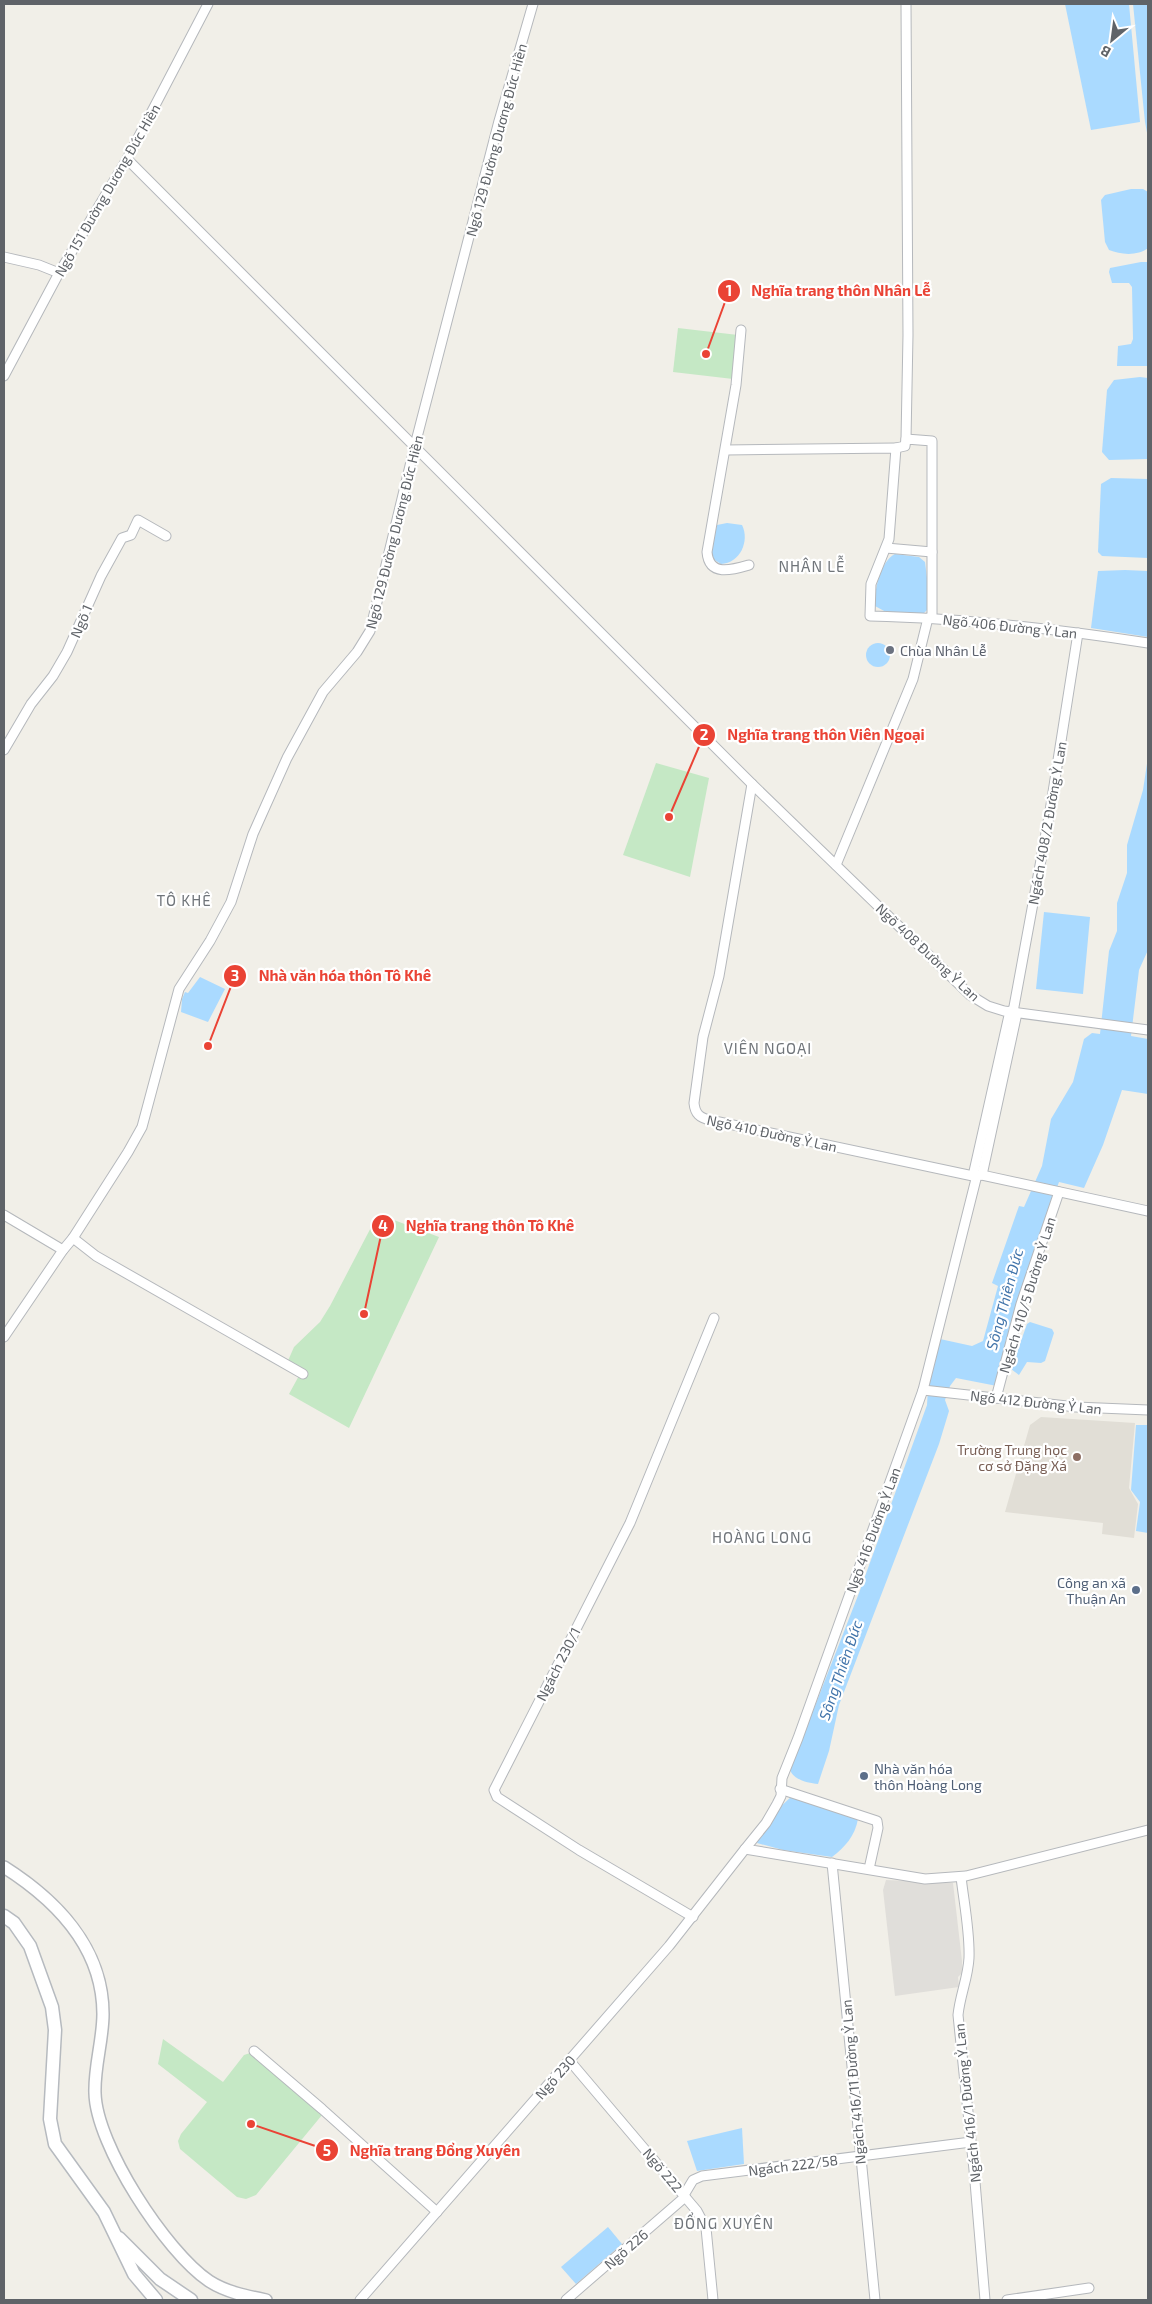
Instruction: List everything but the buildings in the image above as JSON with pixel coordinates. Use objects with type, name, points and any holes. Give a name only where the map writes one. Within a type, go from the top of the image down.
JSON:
[{"type":"main road","points":[[4,1916],[14,1923],[30,1946],[52,2007],[56,2030],[50,2120],[55,2144],[104,2212],[134,2274],[156,2300]]},
{"type":"main road","points":[[111,2229],[160,2278],[191,2300]]},
{"type":"street","name":"Ngõ 151 Đường Dương Đức Hiền","points":[[4,376],[59,273],[127,159],[208,4]]},
{"type":"street","name":"Ngõ 129 Đường Dương Đức Hiền","points":[[4,1337],[63,1250],[74,1238],[142,1127],[177,994],[210,941],[231,902],[253,834],[287,758],[323,692],[357,652],[370,632],[415,445],[499,121],[533,4]]},
{"type":"street","points":[[726,450],[896,448],[905,446],[908,335],[906,4]]},
{"type":"street","name":"Ngõ 408 Đường Ỷ Lan","points":[[127,159],[752,784],[970,995],[988,1006],[1013,1012],[1148,1030]]},
{"type":"street","points":[[4,257],[39,265],[59,273]]},
{"type":"street","points":[[741,330],[736,384],[708,557],[713,566],[724,571],[748,565]]},
{"type":"street","points":[[836,865],[913,679],[930,618],[932,441],[906,439]]},
{"type":"street","points":[[896,448],[886,548],[932,552]]},
{"type":"street","name":"Ngõ 1","points":[[4,750],[31,704],[53,676],[67,652],[100,576],[122,538],[131,535],[138,520],[166,536]]},
{"type":"street","name":"Ngõ 406 Đường Ỷ Lan","points":[[886,548],[871,584],[870,616],[930,618],[1078,633],[1148,643]]},
{"type":"street","name":"Ngách 408/2 Đường Ỷ Lan","points":[[996,1093],[1050,811],[1078,633]]},
{"type":"street","name":"Ngõ 410 Đường Ỷ Lan","points":[[752,784],[719,976],[702,1043],[695,1096],[696,1113],[702,1118],[710,1120],[1148,1211]]},
{"type":"street","name":"Ngõ 416 Đường Ỷ Lan","points":[[745,1849],[772,1814],[780,1798],[782,1778],[923,1390],[996,1093]]},
{"type":"street","name":"Ngách 410/5 Đường Ỷ Lan","points":[[996,1398],[1021,1304],[1059,1192]]},
{"type":"street","points":[[4,1215],[63,1250]]},
{"type":"street","points":[[74,1238],[96,1256],[303,1374]]},
{"type":"street","name":"Ngách 230/1","points":[[693,1917],[578,1850],[497,1797],[494,1790],[630,1523],[714,1318]]},
{"type":"street","name":"Ngõ 412 Đường Ỷ Lan","points":[[923,1390],[1101,1409],[1148,1410]]},
{"type":"street","points":[[780,1789],[877,1821],[878,1828],[869,1869]]},
{"type":"street","points":[[745,1849],[925,1879],[961,1877],[1148,1830]]},
{"type":"street","name":"Ngõ 230","points":[[360,2300],[693,1917],[745,1849]]},
{"type":"street","name":"Ngách 416/11 Đường Ỷ Lan","points":[[832,1863],[875,2300]]},
{"type":"street","points":[[4,1867],[57,1907],[86,1946],[100,1980],[103,2014],[95,2094],[104,2135],[136,2194],[164,2236],[200,2275],[219,2287],[238,2294],[266,2300]]},
{"type":"street","name":"Ngách 416/1 Đường Ỷ Lan","points":[[961,1877],[969,1957],[966,1983],[960,1999],[958,2015],[985,2300]]},
{"type":"street","points":[[254,2052],[322,2109],[437,2212]]},
{"type":"street","name":"Ngõ 222","points":[[570,2060],[697,2211],[706,2228],[713,2300]]},
{"type":"street","name":"Ngách 222/58","points":[[685,2196],[693,2180],[702,2176],[971,2142]]},
{"type":"street","name":"Ngõ 226","points":[[566,2300],[685,2196]]},
{"type":"street","points":[[1007,2300],[1050,2297],[1089,2288]]},
{"type":"shaded area","name":"Trường Trung học cơ sở Đặng Xá","points":[[1041,1417],[1135,1423],[1129,1488],[1138,1504],[1134,1538],[1102,1534],[1103,1523],[1005,1512],[1030,1425]]},
{"type":"shaded area","points":[[886,1880],[953,1883],[962,1961],[962,1973],[958,1977],[959,1987],[895,1996],[883,1890]]},
{"type":"green space","points":[[678,328],[738,335],[733,379],[673,372]]},
{"type":"green space","points":[[656,763],[709,778],[690,877],[623,855]]},
{"type":"green space","points":[[378,1214],[439,1237],[349,1428],[289,1394],[301,1372],[287,1363],[294,1347],[320,1322],[330,1306]]},
{"type":"green space","points":[[163,2039],[223,2082],[244,2055],[250,2053],[322,2115],[256,2195],[246,2199],[237,2197],[180,2149],[178,2141],[181,2134],[207,2102],[158,2064]]},
{"type":"water","points":[[1065,4],[1129,4],[1140,122],[1091,130]]},
{"type":"water","points":[[1133,4],[1148,4],[1148,138],[1145,122]]},
{"type":"water","points":[[1131,189],[1143,189],[1148,192],[1148,248],[1144,251],[1129,254],[1119,253],[1109,250],[1105,242],[1101,200],[1105,195]]},
{"type":"water","points":[[1148,262],[1148,366],[1117,366],[1118,346],[1131,344],[1133,339],[1132,287],[1129,283],[1112,283],[1109,272],[1110,268]]},
{"type":"water","points":[[1148,378],[1148,459],[1109,460],[1102,452],[1107,390],[1114,380]]},
{"type":"water","points":[[1111,478],[1148,479],[1148,558],[1102,556],[1098,552],[1101,484]]},
{"type":"water","points":[[727,523],[742,525],[745,538],[742,550],[738,555],[728,563],[721,564],[713,559],[711,550],[717,525]]},
{"type":"water","points":[[895,554],[919,557],[925,562],[928,586],[927,610],[922,615],[886,612],[875,606],[875,593],[879,577],[890,557]]},
{"type":"water","points":[[1098,571],[1148,571],[1148,637],[1091,628]]},
{"type":"water","points":[[878,643],[883,644],[889,650],[889,660],[883,666],[878,667],[873,666],[867,660],[866,655],[867,650],[873,644]]},
{"type":"water","name":"Sông Thiên Đức","points":[[1148,757],[1148,950],[1139,970],[1131,1036],[1148,1039],[1148,1094],[1122,1090],[1103,1145],[1084,1188],[1059,1182],[1021,1290],[997,1386],[956,1378],[950,1386],[945,1400],[949,1411],[939,1444],[839,1705],[829,1751],[818,1784],[806,1782],[798,1779],[790,1770],[859,1593],[927,1405],[928,1389],[940,1339],[972,1346],[983,1341],[998,1286],[992,1283],[1019,1206],[1024,1207],[1042,1166],[1051,1119],[1073,1082],[1084,1039],[1092,1033],[1100,1034],[1109,951],[1117,931],[1117,903],[1127,873],[1127,845],[1143,790]]},
{"type":"water","points":[[1044,912],[1090,917],[1083,994],[1036,989]]},
{"type":"water","points":[[200,977],[225,989],[208,1022],[181,1012],[182,999],[185,992],[188,993]]},
{"type":"water","points":[[1030,1322],[1052,1329],[1054,1333],[1045,1361],[1041,1363],[1027,1362],[1019,1375],[1011,1369],[1027,1324]]},
{"type":"water","points":[[1136,1425],[1148,1425],[1148,1533],[1136,1531],[1140,1502],[1131,1490]]},
{"type":"water","points":[[791,1797],[858,1819],[849,1841],[832,1857],[783,1850],[757,1843],[771,1818]]},
{"type":"water","points":[[742,2128],[744,2164],[697,2171],[687,2141]]},
{"type":"water","points":[[608,2227],[622,2244],[576,2284],[561,2267]]},
{"type":"place","name":"Nghĩa trang thôn Nhân Lễ","points":[[706,354]]},
{"type":"place","name":"Chùa Nhân Lễ","points":[[890,650]]},
{"type":"place","name":"Nghĩa trang thôn Viên Ngoại","points":[[669,817]]},
{"type":"place","name":"Nhà văn hóa thôn Tô Khê","points":[[208,1046]]},
{"type":"place","name":"Nghĩa trang thôn Tô Khê","points":[[364,1314]]},
{"type":"place","name":"Trường Trung học cơ sở Đặng Xá","points":[[1077,1457]]},
{"type":"place","name":"Công an xã Thuận An","points":[[1136,1590]]},
{"type":"place","name":"Nhà văn hóa thôn Hoàng Long","points":[[864,1776]]},
{"type":"place","name":"Nghĩa trang Đổng Xuyên","points":[[251,2124]]},
{"type":"district","name":"NHÂN LỄ","points":[[812,566]]},
{"type":"district","name":"TÔ KHÊ","points":[[184,900]]},
{"type":"district","name":"VIÊN NGOẠI","points":[[768,1048]]},
{"type":"district","name":"HOÀNG LONG","points":[[762,1537]]},
{"type":"district","name":"ĐỔNG XUYÊN","points":[[724,2223]]}]
